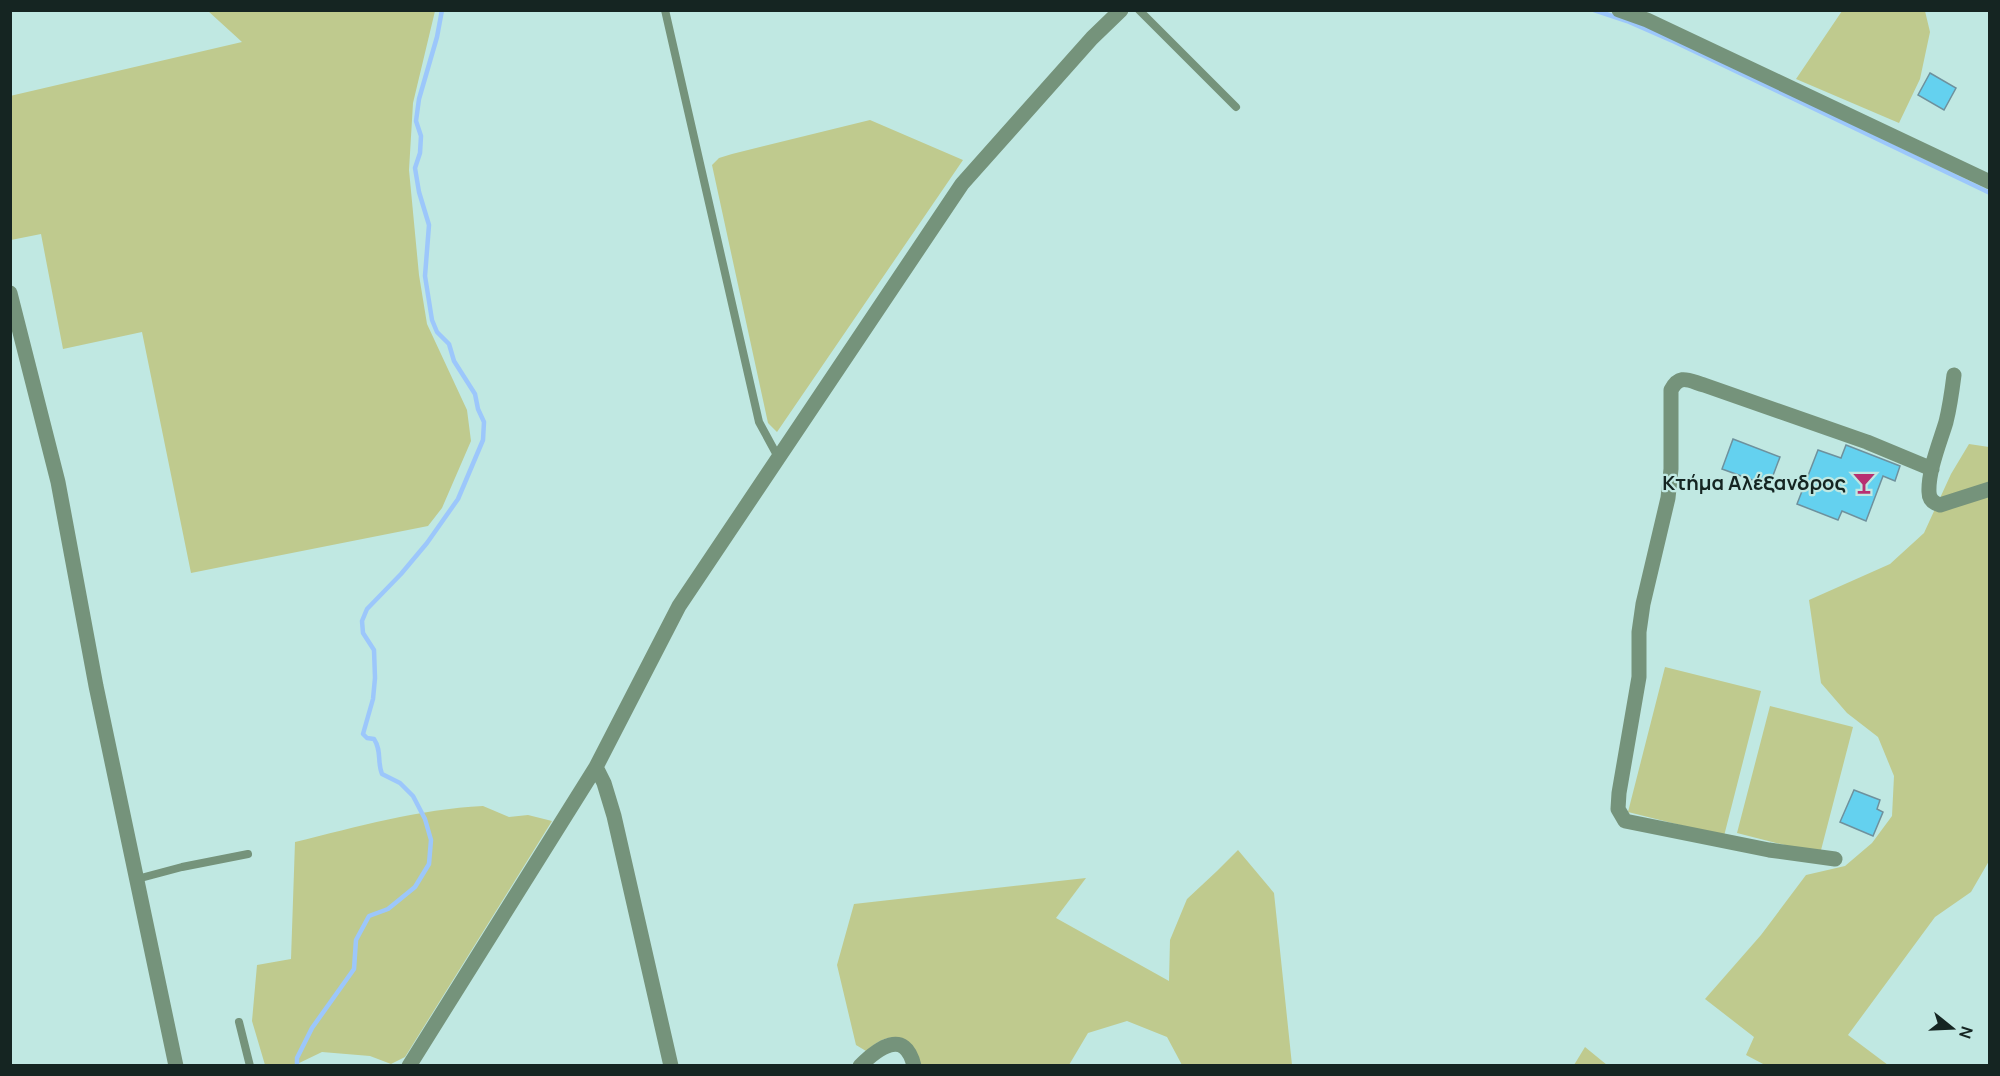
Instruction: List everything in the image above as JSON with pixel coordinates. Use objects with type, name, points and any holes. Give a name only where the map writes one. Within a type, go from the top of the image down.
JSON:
[{"type":"street","points":[[409,1065],[596,767],[679,606],[962,184],[1092,38],[1121,10]]},
{"type":"street","points":[[1619,10],[1647,20],[1989,183]]},
{"type":"street","points":[[10,293],[58,482],[96,686],[176,1065]]},
{"type":"street","points":[[1954,375],[1951,403],[1932,469],[1929,491],[1934,503],[1940,505],[1989,489]]},
{"type":"street","points":[[1835,860],[1768,850],[1625,821],[1618,808],[1618,793],[1639,677],[1639,632],[1643,604],[1668,498],[1671,469],[1671,390],[1675,382],[1683,379],[1704,385],[1867,442],[1932,469]]},
{"type":"street","points":[[596,767],[604,783],[614,816],[671,1065]]},
{"type":"street","points":[[860,1065],[877,1050],[888,1044],[903,1047],[911,1056],[914,1065]]},
{"type":"lane","points":[[665,10],[759,422],[778,458]]},
{"type":"lane","points":[[1139,10],[1236,107]]},
{"type":"lane","points":[[137,879],[182,867],[248,854]]},
{"type":"lane","points":[[239,1022],[250,1065]]},
{"type":"green space","points":[[208,11],[435,11],[413,103],[409,170],[419,275],[427,324],[467,410],[471,441],[442,508],[428,526],[191,573],[142,332],[63,349],[41,234],[11,240],[10,96],[242,42]]},
{"type":"green space","points":[[1842,11],[1925,11],[1930,32],[1920,79],[1899,123],[1796,79]]},
{"type":"green space","points":[[870,120],[963,160],[777,432],[768,423],[712,165],[719,158],[732,154]]},
{"type":"green space","points":[[1969,444],[1989,447],[1989,861],[1971,892],[1935,917],[1848,1035],[1888,1065],[1765,1065],[1746,1055],[1754,1037],[1705,999],[1761,935],[1806,875],[1845,866],[1872,843],[1892,816],[1894,776],[1878,737],[1847,713],[1821,683],[1809,600],[1890,564],[1924,533],[1951,474]]},
{"type":"green space","points":[[1665,667],[1761,691],[1724,836],[1628,812]]},
{"type":"green space","points":[[1770,706],[1853,727],[1820,854],[1737,833]]},
{"type":"green space","points":[[483,806],[509,817],[528,815],[552,821],[405,1057],[391,1064],[370,1056],[322,1052],[295,1065],[265,1065],[252,1021],[257,965],[291,959],[295,842],[412,815]]},
{"type":"green space","points":[[1238,850],[1274,893],[1292,1065],[1182,1065],[1167,1037],[1127,1021],[1088,1033],[1069,1065],[920,1065],[912,1047],[902,1039],[882,1040],[866,1051],[856,1045],[837,965],[854,904],[1086,878],[1056,918],[1169,981],[1170,940],[1187,899]]},
{"type":"green space","points":[[1585,1047],[1607,1065],[1574,1065]]},
{"type":"building","points":[[1930,73],[1956,88],[1944,110],[1918,95]]},
{"type":"building","points":[[1733,439],[1780,457],[1769,486],[1722,469]]},
{"type":"building","points":[[1846,445],[1900,466],[1895,481],[1883,476],[1866,521],[1842,511],[1838,520],[1797,504],[1818,450],[1841,458]]},
{"type":"building","points":[[1854,790],[1880,800],[1877,809],[1883,812],[1873,836],[1840,822]]},
{"type":"waterway","points":[[297,1066],[297,1058],[312,1028],[354,969],[356,940],[369,916],[388,909],[415,887],[429,864],[431,840],[425,819],[413,796],[400,783],[382,774],[376,743],[374,739],[367,738],[363,734],[373,699],[375,678],[374,650],[363,633],[362,621],[367,609],[427,543],[458,499],[483,440],[484,422],[475,394],[454,361],[449,344],[437,332],[432,320],[425,276],[429,225],[419,192],[415,168],[420,153],[421,136],[416,121],[419,99],[437,37],[442,10]]},
{"type":"waterway","points":[[1594,10],[1627,21],[1675,42],[1990,193]]},
{"type":"place","name":"Κτήμα Αλέξανδρος","points":[[1864,483]]}]
